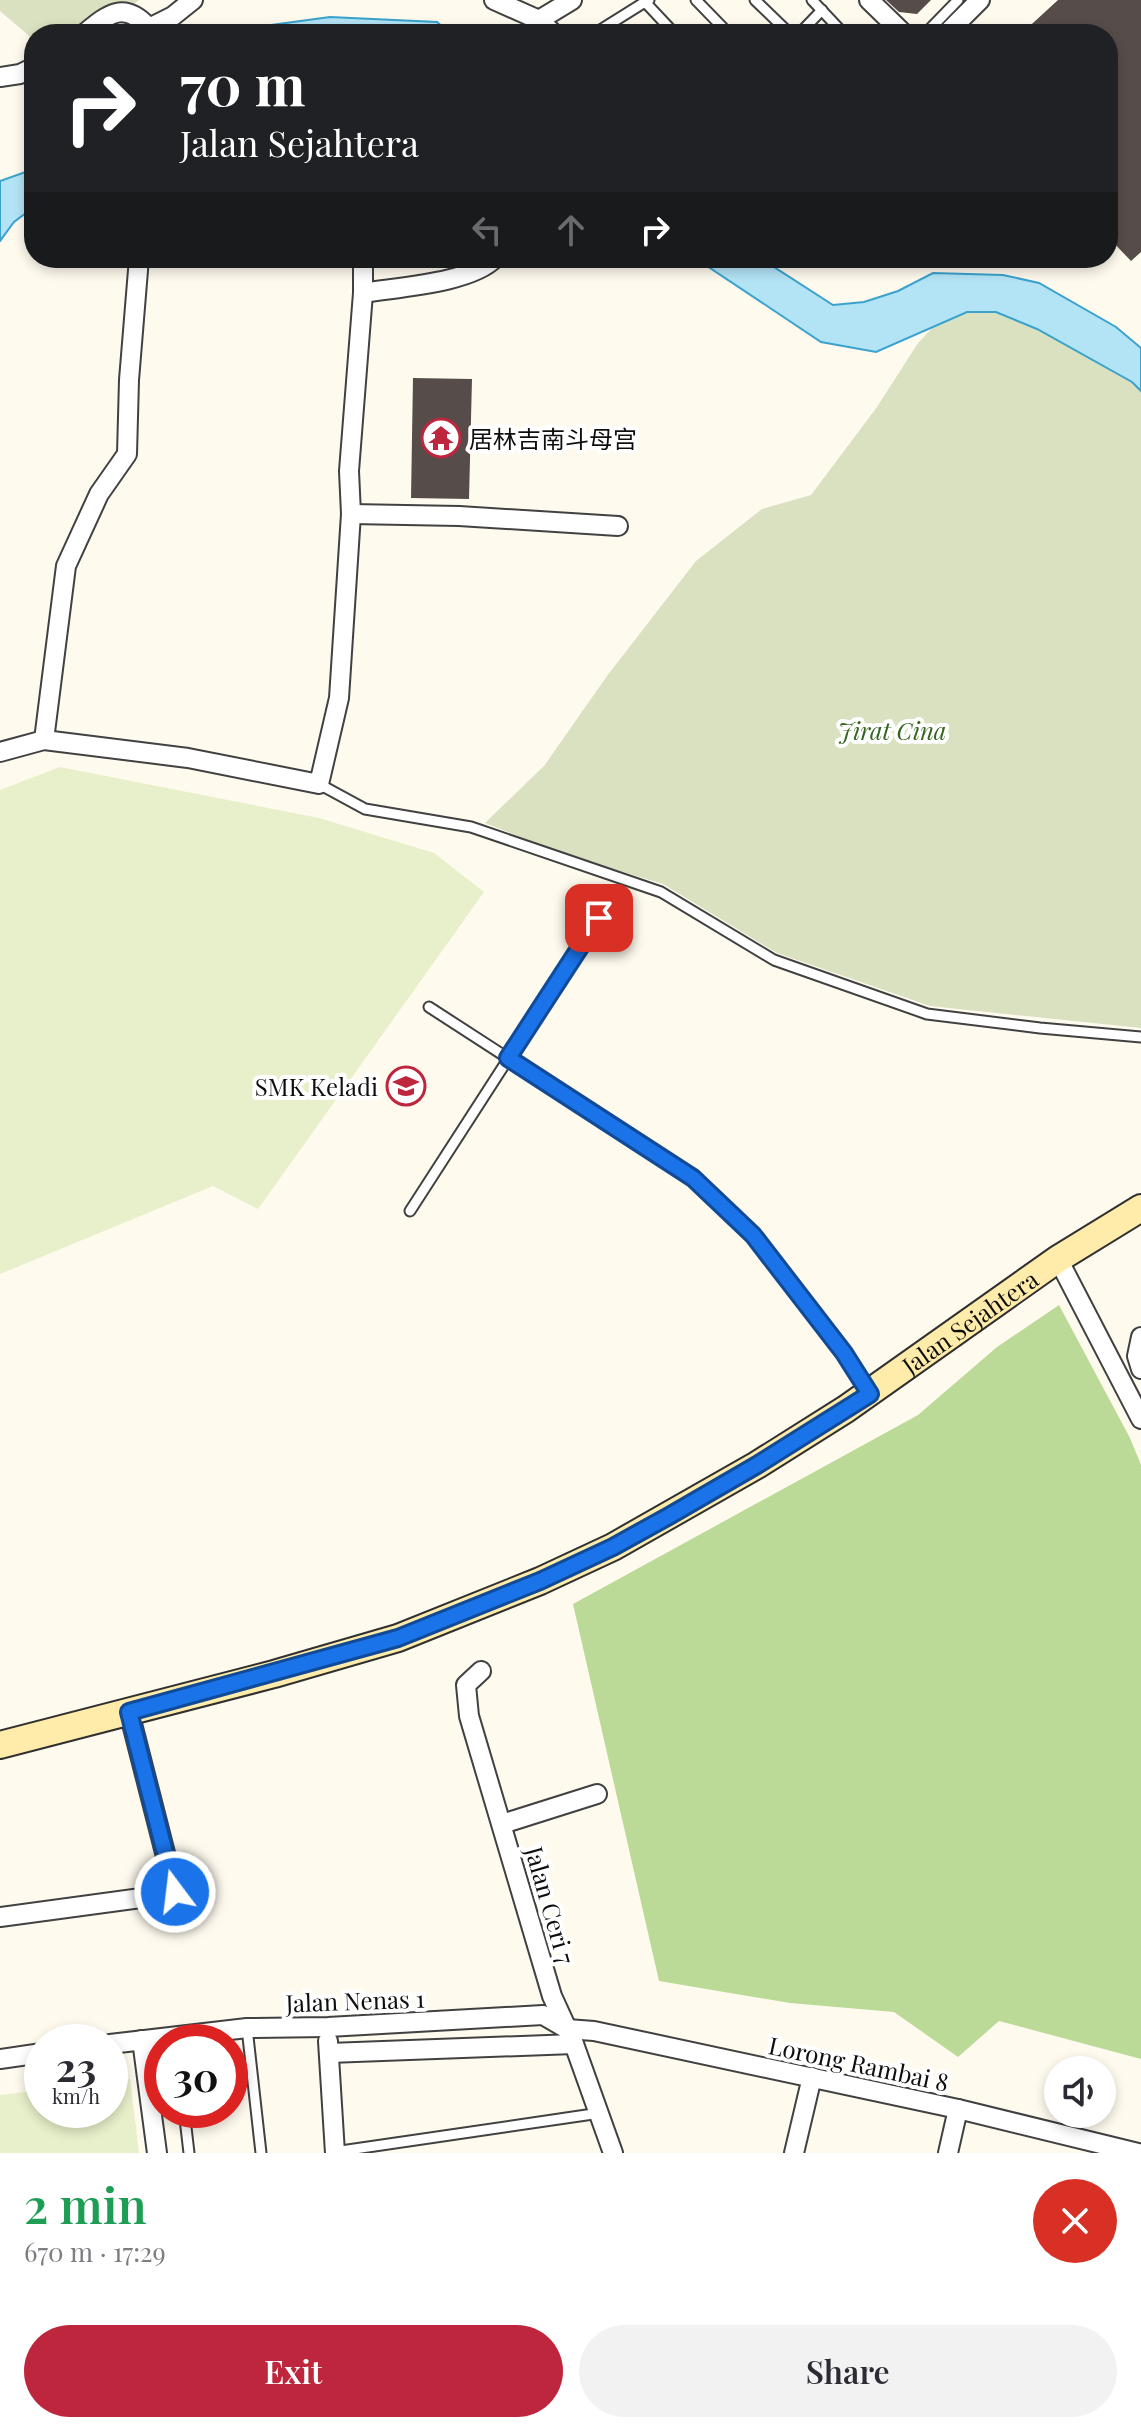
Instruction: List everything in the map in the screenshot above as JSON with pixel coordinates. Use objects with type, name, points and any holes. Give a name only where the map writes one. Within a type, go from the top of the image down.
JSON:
[{"type":"street","points":[[160,24],[193,0]]},
{"type":"street","points":[[494,0],[532,24]]},
{"type":"street","points":[[541,24],[572,0]]},
{"type":"street","points":[[869,0],[894,24]]},
{"type":"street","points":[[956,24],[980,0]]},
{"type":"street","points":[[96,24],[111,12],[127,10],[139,15],[145,24]]},
{"type":"street","points":[[0,77],[24,72]]},
{"type":"street","points":[[44,740],[66,566],[99,494],[127,454],[129,380],[138,268]]},
{"type":"street","points":[[0,752],[44,740],[188,758],[319,784],[339,698],[351,514],[349,471],[363,268]]},
{"type":"street","points":[[363,293],[460,277],[484,268]]},
{"type":"street","points":[[351,514],[459,516],[618,526]]},
{"type":"street","name":"Jalan Sejahtera","points":[[0,1745],[398,1638],[540,1581],[613,1547],[757,1465],[870,1394],[1058,1259],[1141,1208]]},
{"type":"street","points":[[1058,1259],[1141,1419]]},
{"type":"street","points":[[1141,1337],[1137,1356],[1141,1369]]},
{"type":"street","name":"Jalan Ceri 7","points":[[481,1671],[466,1685],[469,1716],[552,1996],[571,2036],[613,2153]]},
{"type":"street","points":[[129,1712],[175,1892]]},
{"type":"street","points":[[502,1824],[597,1794]]},
{"type":"street","points":[[0,1917],[200,1890]]},
{"type":"street","name":"Jalan Nenas 1","points":[[248,2028],[328,2027],[543,2015],[571,2036]]},
{"type":"street","points":[[328,2027],[334,2153]]},
{"type":"street","name":"Lorong Rambai 8","points":[[571,2036],[594,2031],[958,2109],[1110,2150],[1138,2153]]},
{"type":"street","points":[[329,2053],[571,2036]]},
{"type":"street","points":[[142,2040],[157,2153]]},
{"type":"street","name":"Jalan Nenas 1","points":[[128,2042],[142,2040]]},
{"type":"street","points":[[0,2059],[24,2056]]},
{"type":"street","points":[[794,2153],[812,2077]]},
{"type":"street","points":[[948,2153],[958,2109]]},
{"type":"lane","points":[[696,0],[719,24]]},
{"type":"lane","points":[[755,0],[780,24]]},
{"type":"lane","points":[[812,0],[835,24]]},
{"type":"lane","points":[[935,24],[958,0]]},
{"type":"lane","points":[[611,24],[647,1],[667,24]]},
{"type":"lane","points":[[809,24],[822,10]]},
{"type":"lane","points":[[319,784],[365,809],[471,827],[661,892],[774,960],[927,1014],[1141,1037]]},
{"type":"lane","points":[[410,1211],[599,918]]},
{"type":"lane","points":[[429,1007],[693,1178],[753,1235],[844,1353],[870,1394]]},
{"type":"lane","points":[[248,2037],[261,2153]]},
{"type":"lane","points":[[334,2153],[600,2113]]},
{"type":"lane","points":[[186,2128],[189,2153]]},
{"type":"green space","points":[[0,0],[139,0],[101,24],[24,24],[24,31],[0,11]]},
{"type":"green space","name":"Jirat Cina","points":[[959,300],[1141,353],[1141,1028],[930,1006],[777,953],[663,884],[573,857],[485,823],[544,766],[607,676],[696,561],[762,509],[811,495],[877,407],[918,343]]},
{"type":"green space","points":[[60,767],[319,818],[434,853],[484,892],[258,1209],[213,1186],[0,1274],[0,790]]},
{"type":"green space","points":[[1059,1305],[1130,1438],[1141,1465],[1141,2059],[999,2021],[958,2057],[894,2012],[790,2003],[659,1981],[573,1604],[918,1415],[997,1347]]},
{"type":"green space","points":[[128,2079],[139,2153],[0,2153],[0,2095],[24,2092],[24,2128],[128,2128]]},
{"type":"water","points":[[330,17],[439,24],[278,24]]},
{"type":"water","points":[[24,173],[24,214],[0,241],[0,181]]},
{"type":"water","points":[[710,268],[776,268],[833,305],[864,302],[898,291],[933,273],[1003,275],[1039,283],[1116,327],[1141,348],[1141,391],[1132,382],[1037,329],[996,312],[967,312],[876,352],[821,342]]},
{"type":"building","points":[[886,0],[931,0],[917,14],[899,12]]},
{"type":"building","points":[[1058,0],[1141,0],[1141,252],[1131,261],[1118,247],[1118,24],[1032,24]]},
{"type":"building","name":"居林吉南斗母宫","points":[[413,378],[472,379],[469,499],[411,498]]},
{"type":"place","name":"居林吉南斗母宫","points":[[441,438]]},
{"type":"place","name":"SMK Keladi","points":[[406,1086]]},
{"type":"route","points":[[175,1892],[129,1712],[398,1638],[540,1581],[613,1547],[669,1516],[870,1394],[844,1353],[753,1235],[693,1178],[508,1058],[599,918]]}]
